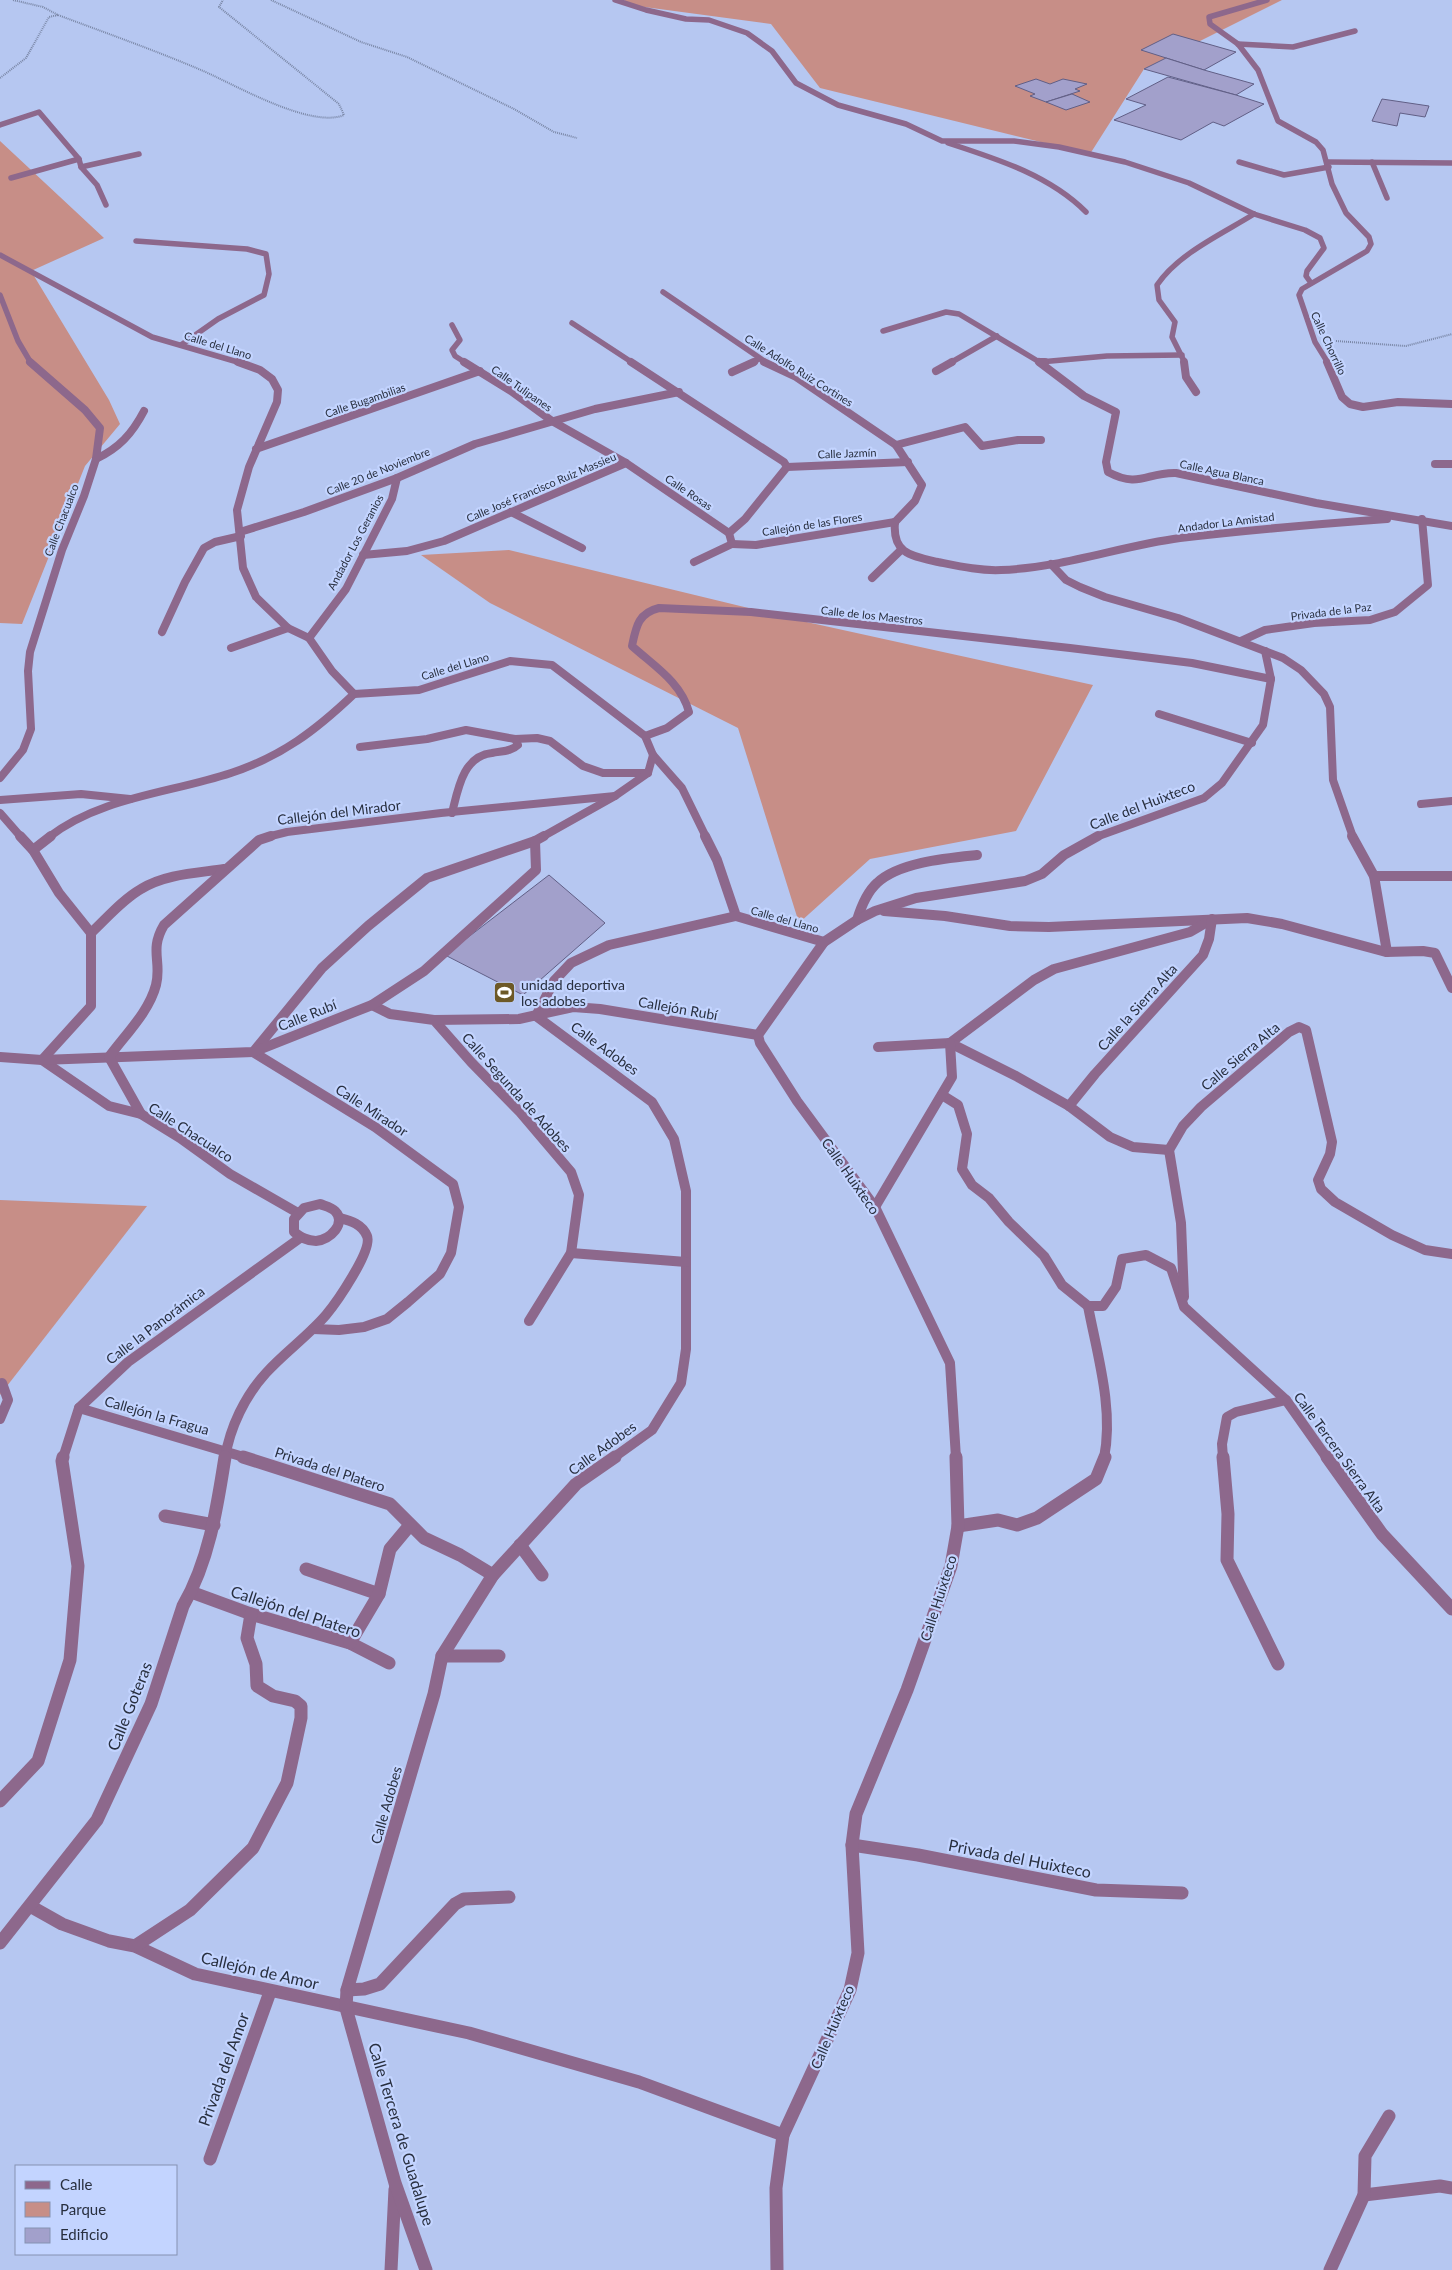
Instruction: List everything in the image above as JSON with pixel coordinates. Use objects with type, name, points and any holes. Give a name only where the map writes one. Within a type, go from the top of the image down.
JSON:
[{"type":"street","points":[[615,0],[686,19],[709,20],[747,33],[772,52],[796,82],[812,92],[838,105],[906,124],[942,141],[992,157],[1060,191],[1078,202],[1086,212]]},
{"type":"street","points":[[942,141],[1014,141],[1059,147],[1159,172],[1189,183],[1254,214],[1305,230],[1320,238],[1324,248],[1307,271],[1306,276],[1311,283],[1367,251],[1371,244],[1369,237],[1346,213],[1332,184],[1323,150],[1316,142],[1278,121],[1258,70],[1238,44],[1210,24],[1208,16],[1267,0]]},
{"type":"street","points":[[1238,44],[1293,46],[1355,31]]},
{"type":"street","points":[[0,125],[39,112],[79,160],[82,167],[97,186],[106,205]]},
{"type":"street","points":[[82,167],[139,154]]},
{"type":"street","points":[[11,178],[79,160]]},
{"type":"street","points":[[1239,162],[1284,175],[1328,164],[1372,162],[1452,164]]},
{"type":"street","points":[[1372,162],[1387,198]]},
{"type":"street","points":[[1196,392],[1188,383],[1182,355],[1172,340],[1171,334],[1175,322],[1163,307],[1157,293],[1157,284],[1166,273],[1183,260],[1254,214]]},
{"type":"street","points":[[136,241],[246,249],[266,254],[268,260],[267,288],[264,294],[210,324],[181,345]]},
{"type":"street","name":"Calle del Llano","points":[[0,255],[152,337],[236,360],[260,370],[272,379],[278,390],[277,402],[256,449],[240,493],[237,510],[241,534],[243,568],[256,597],[288,628],[309,638],[332,671],[354,694],[419,690],[510,661],[552,665],[645,736],[653,755],[682,788],[717,860],[736,916],[824,942]]},
{"type":"street","name":"Calle Chorrillo","points":[[1311,283],[1302,289],[1300,303],[1315,342],[1331,368],[1342,397],[1350,404],[1362,407],[1398,402],[1452,404]]},
{"type":"street","name":"Calle Adolfo Ruiz Cortines","points":[[663,292],[759,359],[796,377],[896,445],[922,485],[920,494],[912,505],[895,522]]},
{"type":"street","name":"Calle Chacualco","points":[[0,295],[21,345],[33,365],[89,412],[100,428],[96,458],[84,496],[62,550],[30,652],[28,671],[31,729],[23,750],[0,778]]},
{"type":"street","name":"Calle Agua Blanca","points":[[883,331],[946,312],[959,314],[1040,362],[1084,396],[1116,412],[1106,462],[1108,472],[1126,481],[1140,482],[1174,473],[1335,507],[1422,519],[1452,526]]},
{"type":"street","points":[[572,323],[680,392],[784,462],[787,467],[745,518],[729,533],[732,544],[694,562]]},
{"type":"street","name":"Calle Tulipanes","points":[[452,325],[460,340],[452,350],[455,356],[552,421]]},
{"type":"street","points":[[936,371],[997,336]]},
{"type":"street","points":[[1040,362],[1107,356],[1182,355]]},
{"type":"street","points":[[732,372],[759,359]]},
{"type":"street","name":"Calle Bugambilias","points":[[256,449],[480,371]]},
{"type":"street","points":[[552,421],[595,409],[680,392]]},
{"type":"street","points":[[96,458],[118,448],[136,426],[144,411]]},
{"type":"street","name":"Calle José Francisco Ruiz Massieu","points":[[552,421],[626,463]]},
{"type":"street","name":"Calle 20 de Noviembre","points":[[162,632],[185,582],[204,548],[215,542],[398,478],[476,444],[552,421]]},
{"type":"street","points":[[896,445],[965,427],[982,446],[1018,440],[1041,440]]},
{"type":"street","name":"Calle Jazmín","points":[[787,467],[908,462]]},
{"type":"street","name":"Calle José Francisco Ruiz Massieu","points":[[363,555],[427,547],[626,463]]},
{"type":"street","name":"Calle Rosas","points":[[626,463],[729,533]]},
{"type":"street","points":[[1434,464],[1452,464]]},
{"type":"street","name":"Andador Los Geranios","points":[[309,638],[346,588],[392,499],[398,478]]},
{"type":"street","points":[[511,512],[582,548]]},
{"type":"street","name":"Andador La Amistad","points":[[901,550],[932,561],[1000,571],[1051,564],[1145,544],[1252,530],[1406,518]]},
{"type":"street","name":"Privada de la Paz","points":[[1241,641],[1265,630],[1314,623],[1361,621],[1395,612],[1428,585],[1422,519]]},
{"type":"street","points":[[872,578],[901,550],[894,538],[895,522]]},
{"type":"street","name":"Callejón de las Flores","points":[[732,544],[756,545],[895,522]]},
{"type":"street","points":[[1051,564],[1066,580],[1080,587],[1105,597],[1178,618],[1283,658],[1300,670],[1324,694],[1330,707],[1333,780],[1351,833],[1374,876],[1387,952]]},
{"type":"street","name":"Calle de los Maestros","points":[[645,736],[668,728],[689,712],[688,703],[674,683],[632,646],[638,621],[643,613],[659,608],[751,612],[1070,648],[1192,663],[1271,678]]},
{"type":"street","points":[[231,648],[288,628]]},
{"type":"street","points":[[1265,651],[1271,678]]},
{"type":"street","name":"Calle del Huixteco","points":[[875,911],[931,894],[1025,880],[1042,874],[1064,855],[1103,833],[1204,798],[1222,783],[1263,725],[1271,678]]},
{"type":"street","points":[[33,850],[72,822],[131,799],[231,773],[279,754],[310,736],[354,694]]},
{"type":"street","points":[[1159,714],[1252,743]]},
{"type":"street","points":[[360,747],[427,739],[466,730],[517,742],[537,738],[550,741],[582,766],[603,773],[648,773]]},
{"type":"street","points":[[452,813],[459,785],[466,770],[480,755],[514,749],[517,742]]},
{"type":"street","points":[[0,1056],[42,1060],[253,1052],[322,968],[368,926],[427,878],[535,841],[615,796],[648,773],[653,755]]},
{"type":"street","points":[[0,800],[62,794],[101,793],[131,799]]},
{"type":"street","name":"Callejón del Mirador","points":[[109,1057],[151,998],[157,984],[154,944],[156,935],[259,840],[275,832],[312,830],[615,796]]},
{"type":"street","points":[[1421,804],[1452,801]]},
{"type":"street","points":[[0,812],[33,850],[59,893],[91,933],[91,1006],[42,1060]]},
{"type":"street","points":[[535,841],[536,870],[424,971],[372,1004],[390,1014],[434,1020],[519,1019],[536,1016],[554,981],[571,963],[609,945],[736,916]]},
{"type":"street","points":[[857,920],[862,906],[878,882],[907,868],[953,857],[977,855]]},
{"type":"street","points":[[91,933],[125,901],[146,885],[172,878],[226,869]]},
{"type":"street","points":[[1374,876],[1452,876]]},
{"type":"street","points":[[758,1035],[824,942],[857,920],[875,911],[921,914],[1010,926],[1049,927],[1247,918],[1272,921],[1387,952],[1428,950],[1435,952],[1452,988]]},
{"type":"street","points":[[950,1043],[1034,980],[1054,970],[1190,932],[1212,919]]},
{"type":"street","name":"Calle la Sierra Alta","points":[[1069,1106],[1095,1074],[1203,954],[1209,939],[1212,919]]},
{"type":"street","name":"Calle Rubí","points":[[253,1052],[372,1004]]},
{"type":"street","name":"Callejón Rubí","points":[[536,1016],[573,1007],[600,1009],[758,1035]]},
{"type":"street","name":"Calle Adobes","points":[[346,2008],[347,1990],[431,1703],[442,1656],[481,1597],[493,1575],[576,1484],[652,1430],[681,1383],[686,1349],[686,1191],[674,1140],[652,1102],[536,1016]]},
{"type":"street","name":"Calle Segunda de Adobes","points":[[434,1020],[471,1062],[520,1112],[571,1172],[579,1195],[571,1253]]},
{"type":"street","name":"Calle Sierra Alta","points":[[1169,1150],[1183,1126],[1200,1107],[1289,1032],[1299,1027],[1306,1030],[1332,1142],[1330,1154],[1318,1180],[1321,1189],[1335,1202],[1392,1235],[1426,1250],[1452,1254]]},
{"type":"street","name":"Calle Huixteco","points":[[758,1035],[760,1043],[797,1101],[875,1207],[950,1363],[957,1471],[958,1526],[951,1566],[907,1690],[856,1814],[852,1845],[858,1953],[850,1990],[783,2136],[776,2188],[778,2270]]},
{"type":"street","points":[[875,1207],[952,1077],[950,1043]]},
{"type":"street","points":[[878,1046],[950,1043],[1016,1076],[1069,1106],[1110,1138],[1133,1147],[1169,1150],[1175,1175],[1184,1251],[1184,1307]]},
{"type":"street","name":"Calle Mirador","points":[[253,1052],[375,1127],[453,1184],[459,1207],[451,1253],[440,1274],[408,1302],[387,1319],[364,1327],[339,1330],[313,1329]]},
{"type":"street","points":[[109,1057],[141,1114]]},
{"type":"street","name":"Calle Chacualco","points":[[42,1060],[109,1106],[141,1114],[180,1138],[230,1174],[298,1213]]},
{"type":"street","points":[[942,1095],[958,1105],[967,1134],[962,1169],[972,1185],[989,1198],[1009,1222],[1044,1256],[1062,1285],[1088,1306],[1104,1392],[1108,1440],[1103,1464],[1096,1479],[1037,1518],[1017,1525],[998,1520],[958,1526]]},
{"type":"street","points":[[320,1204],[330,1206],[337,1211],[340,1218],[339,1226],[334,1234],[326,1239],[317,1241],[300,1238],[294,1232],[292,1226],[298,1213],[304,1208],[320,1204]]},
{"type":"street","points":[[313,1329],[326,1316],[342,1292],[368,1245],[367,1236],[356,1222],[340,1218]]},
{"type":"street","name":"Calle la Panorámica","points":[[0,1801],[38,1761],[70,1660],[78,1566],[62,1462],[68,1435],[79,1408],[128,1362],[300,1238]]},
{"type":"street","points":[[529,1321],[571,1253],[686,1262]]},
{"type":"street","name":"Calle Tercera Sierra Alta","points":[[1088,1306],[1103,1306],[1116,1287],[1122,1259],[1146,1256],[1171,1268],[1184,1307],[1286,1400],[1382,1534],[1452,1609]]},
{"type":"street","name":"Calle Goteras","points":[[0,1943],[97,1820],[151,1704],[183,1606],[191,1592],[214,1525],[226,1451],[233,1426],[245,1402],[260,1381],[313,1329]]},
{"type":"street","points":[[0,1419],[8,1400],[2,1383]]},
{"type":"street","points":[[1278,1664],[1227,1560],[1228,1514],[1222,1444],[1226,1417],[1236,1412],[1286,1400]]},
{"type":"street","name":"Callejón la Fragua","points":[[79,1408],[226,1451]]},
{"type":"street","name":"Privada del Platero","points":[[226,1451],[390,1504],[424,1538],[460,1555],[493,1575]]},
{"type":"street","points":[[165,1516],[214,1525]]},
{"type":"street","points":[[350,1644],[379,1594],[390,1549],[410,1525]]},
{"type":"street","points":[[520,1545],[542,1575]]},
{"type":"street","points":[[306,1568],[379,1594]]},
{"type":"street","name":"Callejón del Platero","points":[[191,1592],[251,1614],[350,1644],[389,1663]]},
{"type":"street","points":[[135,1946],[190,1910],[253,1848],[287,1783],[301,1718],[301,1706],[295,1701],[273,1696],[257,1686],[256,1664],[247,1638],[251,1614]]},
{"type":"street","points":[[442,1656],[499,1656]]},
{"type":"street","name":"Privada del Huixteco","points":[[852,1845],[918,1855],[1096,1890],[1182,1893]]},
{"type":"street","points":[[347,1990],[364,1989],[380,1984],[455,1904],[464,1899],[509,1897]]},
{"type":"street","name":"Callejón de Amor","points":[[30,1906],[62,1924],[109,1941],[135,1946],[195,1974],[270,1992],[314,1999],[346,2008],[468,2033],[639,2082],[783,2136]]},
{"type":"street","name":"Privada del Amor","points":[[210,2159],[270,1992]]},
{"type":"street","name":"Calle Tercera de Guadalupe","points":[[346,2008],[395,2183],[426,2270]]},
{"type":"street","points":[[1330,2270],[1364,2195],[1365,2156],[1389,2116]]},
{"type":"street","points":[[390,2270],[395,2183]]},
{"type":"street","points":[[1364,2195],[1440,2186],[1452,2188]]},
{"type":"path","points":[[14,0],[34,3],[58,15],[201,70],[271,103],[312,116],[337,118],[344,115],[339,104],[219,7],[223,0]]},
{"type":"path","points":[[271,0],[361,42],[416,61],[514,109],[554,132],[577,138]]},
{"type":"path","points":[[0,78],[26,58],[49,17],[58,15]]},
{"type":"path","points":[[1315,342],[1350,341],[1383,346],[1405,346],[1452,334]]},
{"type":"green space","points":[[625,0],[1282,0],[1144,69],[1090,154],[820,88],[771,24],[622,4]]},
{"type":"green space","points":[[0,141],[104,238],[31,271],[109,400],[120,424],[85,466],[22,624],[0,623]]},
{"type":"green space","points":[[509,550],[802,621],[1093,685],[1016,831],[870,859],[799,923],[738,728],[490,603],[421,555]]},
{"type":"green space","points":[[0,1200],[147,1206],[0,1395]]},
{"type":"building","points":[[1173,34],[1236,52],[1204,70],[1141,50]]},
{"type":"building","points":[[1166,58],[1254,84],[1236,95],[1144,69]]},
{"type":"building","points":[[1168,77],[1264,104],[1224,126],[1213,122],[1181,140],[1114,120],[1146,105],[1126,99]]},
{"type":"building","points":[[1036,79],[1050,84],[1063,79],[1087,84],[1075,89],[1080,91],[1046,102],[1030,96],[1035,94],[1015,86]]},
{"type":"building","points":[[1072,94],[1090,102],[1066,110],[1046,102]]},
{"type":"building","points":[[1382,99],[1429,106],[1425,117],[1400,113],[1397,126],[1372,121]]},
{"type":"building","points":[[549,875],[605,923],[523,995],[445,955]]},
{"type":"place","name":"unidad deportiva los adobes","points":[[505,992]]}]
